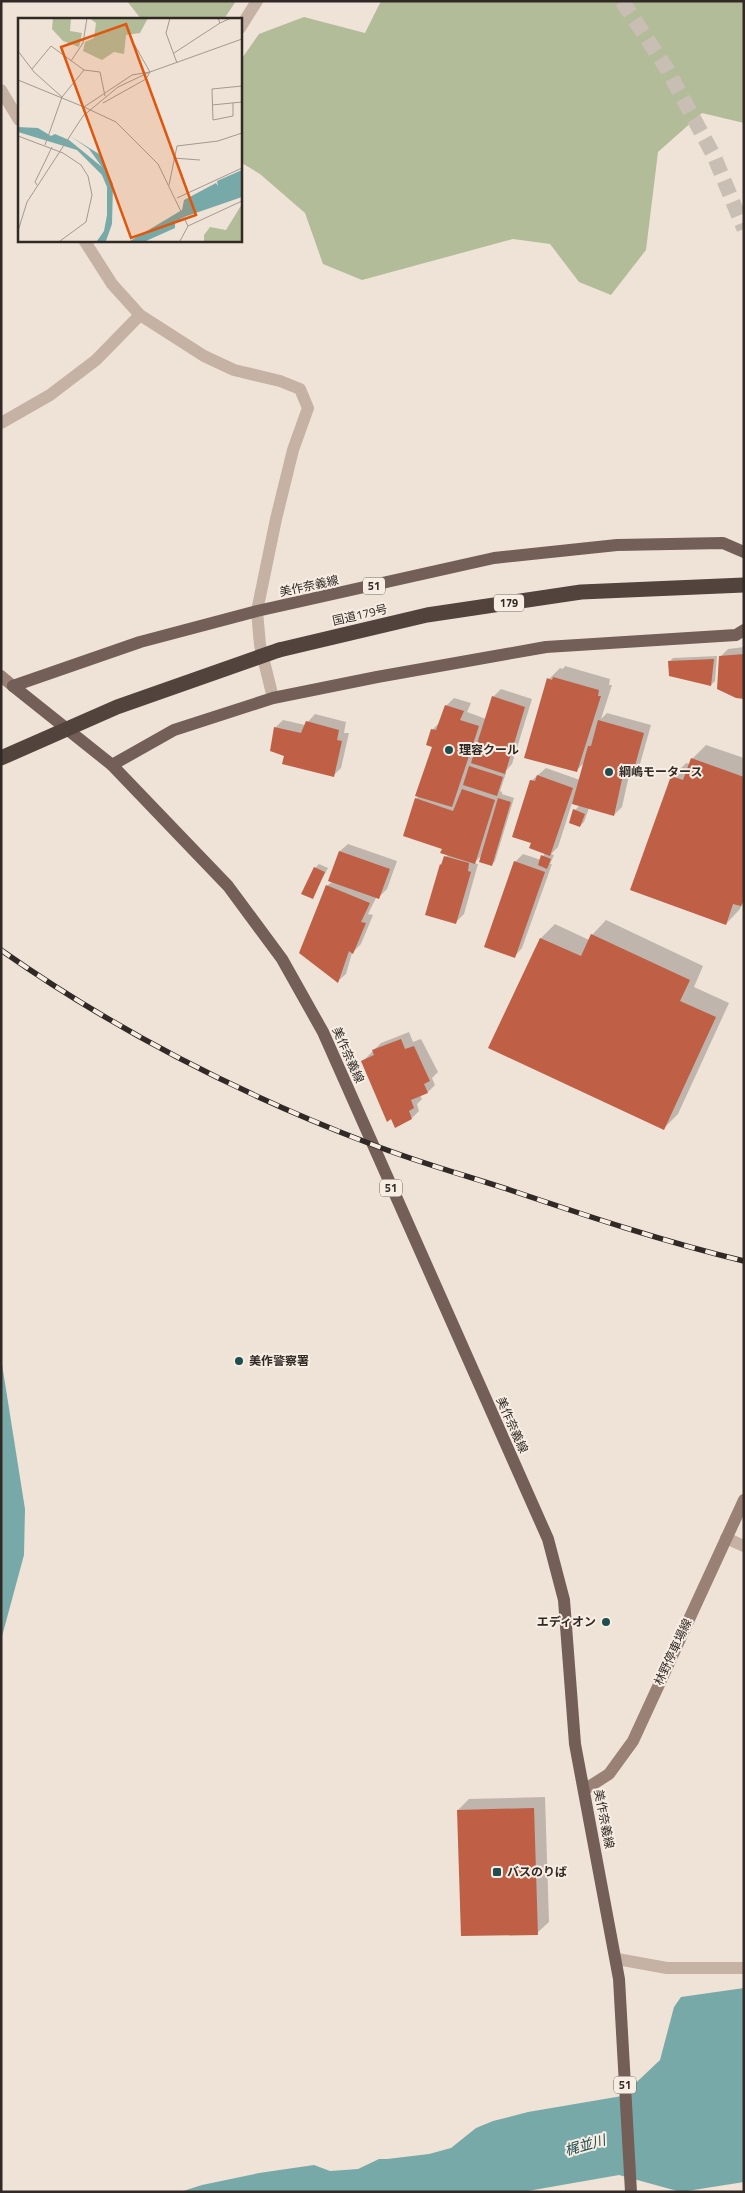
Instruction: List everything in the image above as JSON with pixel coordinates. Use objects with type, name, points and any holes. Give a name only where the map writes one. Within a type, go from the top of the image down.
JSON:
[{"type":"highway","name":"国道179号","points":[[1,758],[117,707],[278,650],[427,615],[581,592],[744,585]]},
{"type":"main road","name":"美作奈義線","points":[[13,686],[140,642],[257,611],[494,558],[617,545],[723,543],[744,552]]},
{"type":"main road","points":[[112,766],[174,730],[273,698],[377,677],[546,647],[736,635],[744,630]]},
{"type":"main road","points":[[1,676],[13,686]]},
{"type":"main road","name":"美作奈義線","points":[[13,686],[112,766],[228,886],[282,958],[324,1032],[548,1539],[564,1600],[575,1744],[617,1959],[631,2192]]},
{"type":"main road","name":"林野停車場線","points":[[584,1790],[608,1774],[633,1741],[744,1500]]},
{"type":"street","points":[[241,26],[257,1]]},
{"type":"street","points":[[1,90],[18,118]]},
{"type":"street","points":[[85,241],[112,284],[140,316],[204,356],[234,370],[280,381],[300,389],[308,408],[289,467],[257,611],[260,645],[273,698]]},
{"type":"street","points":[[1,424],[50,395],[96,360],[140,316]]},
{"type":"street","points":[[726,1538],[744,1546]]},
{"type":"street","points":[[617,1959],[667,1968],[744,1968]]},
{"type":"green space","points":[[127,1],[236,1],[225,18],[140,18]]},
{"type":"green space","points":[[381,1],[744,1],[744,123],[702,113],[658,152],[646,250],[611,295],[579,282],[550,244],[513,239],[362,280],[323,264],[305,213],[260,174],[241,163],[241,60],[259,34],[304,17],[365,33]]},
{"type":"water","points":[[1,1358],[25,1509],[24,1555],[1,1640]]},
{"type":"water","name":"梶並川","points":[[744,1988],[744,2182],[681,2192],[619,2175],[522,2192],[180,2192],[202,2185],[259,2173],[314,2165],[330,2171],[358,2169],[379,2159],[429,2154],[451,2148],[476,2128],[493,2121],[528,2112],[622,2096],[660,2060],[674,2007],[681,1997]]},
{"type":"building","points":[[744,654],[744,699],[736,698],[717,689],[719,656]]},
{"type":"building","points":[[714,659],[711,686],[669,676],[668,661]]},
{"type":"building","points":[[553,677],[599,690],[598,696],[601,696],[577,772],[524,758],[547,678],[552,680]]},
{"type":"building","points":[[492,696],[525,707],[505,774],[471,763]]},
{"type":"building","points":[[445,705],[464,711],[460,720],[479,726],[452,807],[415,796],[432,747],[426,745],[431,729],[436,730]]},
{"type":"building","points":[[598,720],[644,733],[633,773],[624,770],[614,816],[572,804],[588,746],[591,746]]},
{"type":"building","points":[[306,721],[339,730],[337,740],[342,741],[334,777],[282,764],[284,756],[270,751],[274,727],[301,733]]},
{"type":"building","points":[[691,758],[744,777],[744,900],[741,906],[733,904],[726,925],[630,890],[671,776],[683,780]]},
{"type":"building","points":[[469,766],[503,777],[497,796],[463,785]]},
{"type":"building","points":[[537,775],[573,788],[550,856],[529,848],[531,843],[512,837],[530,780],[535,781]]},
{"type":"building","points":[[462,789],[495,800],[475,864],[440,853],[442,849],[403,836],[415,798],[453,811]]},
{"type":"building","points":[[498,798],[511,802],[492,866],[479,862]]},
{"type":"building","points":[[573,809],[585,814],[580,827],[569,823]]},
{"type":"building","points":[[339,851],[390,869],[379,899],[328,881]]},
{"type":"building","points":[[541,855],[551,859],[547,869],[538,865]]},
{"type":"building","points":[[444,856],[469,863],[468,871],[471,872],[456,924],[425,915]]},
{"type":"building","points":[[514,861],[545,872],[515,958],[484,947]]},
{"type":"building","points":[[314,867],[325,872],[313,899],[301,894]]},
{"type":"building","points":[[326,885],[370,903],[361,922],[366,923],[353,954],[349,951],[338,983],[299,953]]},
{"type":"building","points":[[591,934],[690,980],[680,1001],[716,1017],[664,1130],[488,1048],[540,938],[581,956]]},
{"type":"building","points":[[401,1039],[405,1049],[414,1046],[430,1081],[424,1084],[428,1093],[411,1100],[414,1108],[409,1111],[412,1119],[395,1128],[391,1119],[387,1122],[361,1061],[374,1055],[372,1050]]},
{"type":"building","name":"バスのりば","points":[[534,1808],[538,1935],[461,1936],[457,1810]]},
{"type":"tunnel","points":[[622,1],[667,69],[714,156],[744,229]]},
{"type":"railway","points":[[1,950],[44,979],[134,1034],[227,1082],[323,1125],[406,1157],[597,1219],[685,1246],[744,1261]]},
{"type":"place","name":"理容クール","points":[[449,750]]},
{"type":"place","name":"綱嶋モータース","points":[[609,772]]},
{"type":"place","name":"美作警察署","points":[[239,1361]]},
{"type":"place","name":"エディオン","points":[[606,1622]]},
{"type":"place","name":"バスのりば","points":[[497,1872]]}]
